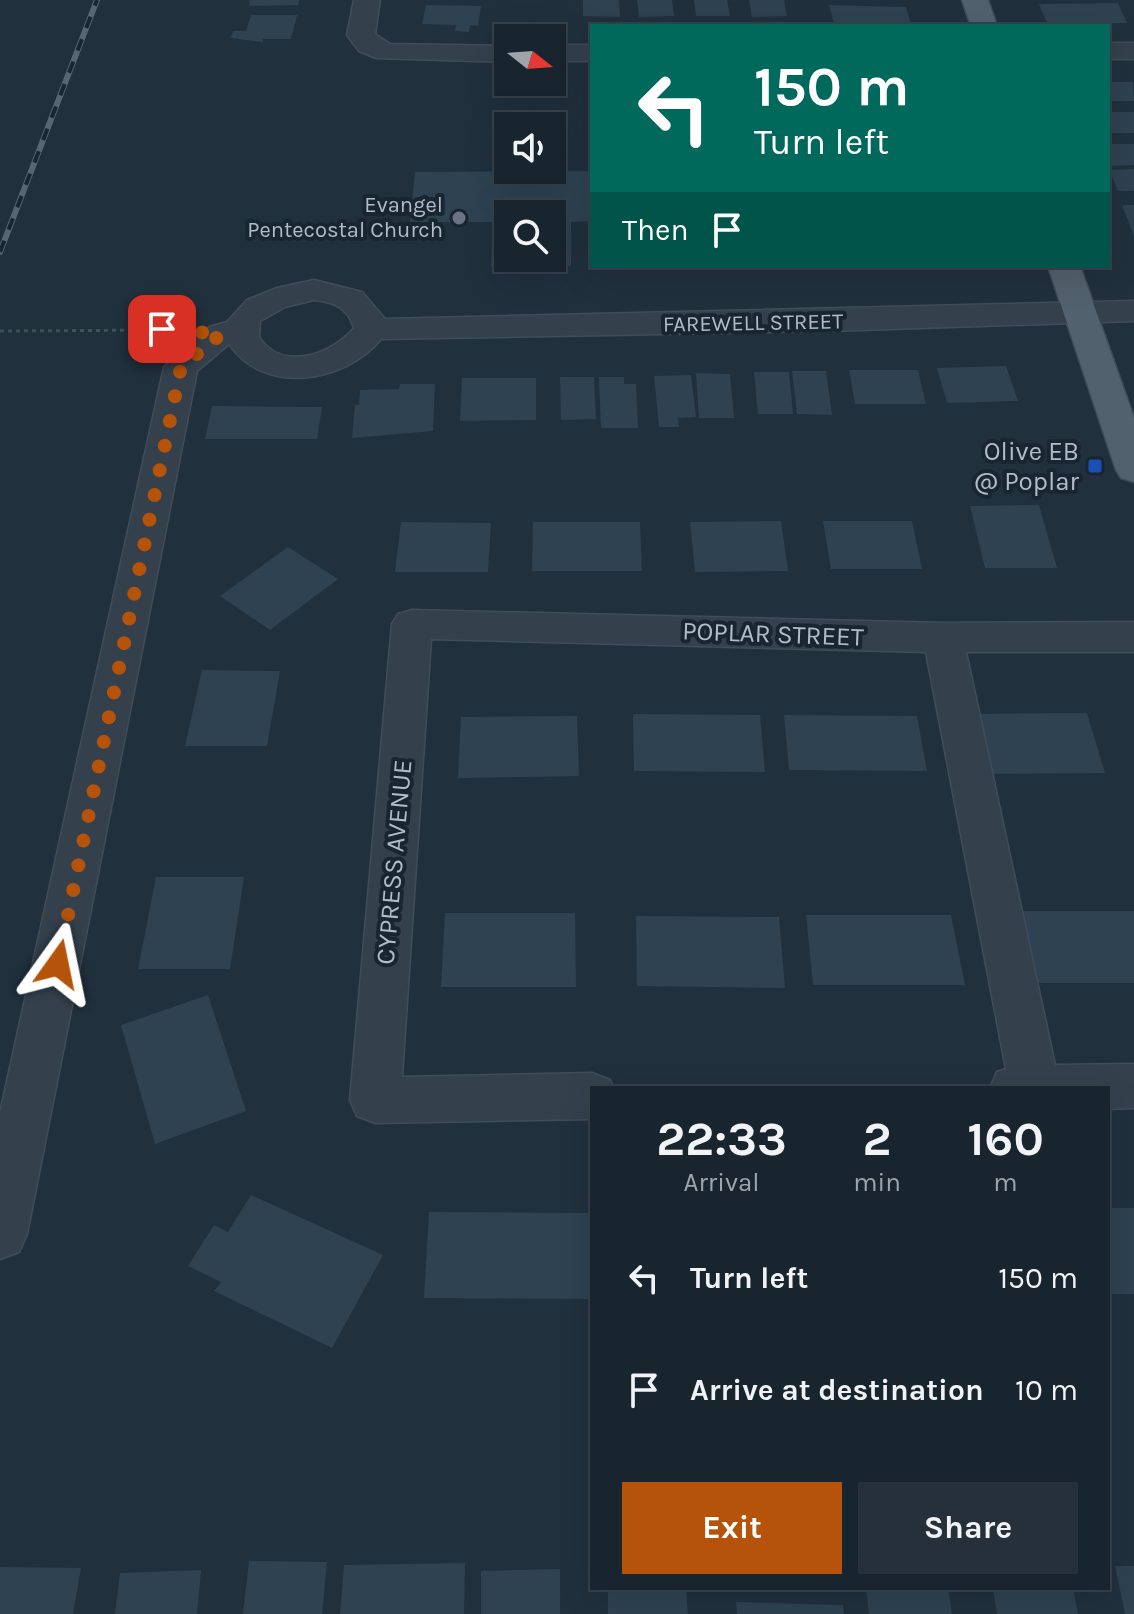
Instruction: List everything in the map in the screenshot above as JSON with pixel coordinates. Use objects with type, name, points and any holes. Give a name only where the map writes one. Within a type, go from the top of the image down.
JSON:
[{"type":"main road","points":[[975,0],[983,24]]},
{"type":"main road","points":[[1065,268],[1134,470]]},
{"type":"street","points":[[367,0],[361,35],[369,45],[407,55],[494,54]]},
{"type":"street","points":[[1110,51],[1134,51]]},
{"type":"street","points":[[566,53],[590,53]]},
{"type":"street","points":[[0,1234],[181,367],[232,331],[259,305],[294,291],[314,290],[350,298],[362,307],[371,329],[348,354],[308,366],[287,366],[260,357],[232,331]]},
{"type":"street","name":"FAREWELL STREET","points":[[371,329],[815,322],[1134,311]]},
{"type":"street","name":"POPLAR STREET","points":[[412,624],[943,638],[1134,637]]},
{"type":"street","name":"CYPRESS AVENUE","points":[[412,624],[375,1100],[590,1096]]},
{"type":"street","points":[[943,638],[1035,1086]]},
{"type":"street","points":[[1110,1086],[1134,1086]]},
{"type":"path","points":[[0,331],[232,331]]},
{"type":"building","points":[[250,0],[299,0],[298,5],[249,6]]},
{"type":"building","points":[[583,0],[619,0],[620,17],[583,16]]},
{"type":"building","points":[[637,0],[672,0],[674,16],[639,17]]},
{"type":"building","points":[[694,0],[727,0],[730,16],[696,16]]},
{"type":"building","points":[[749,0],[784,0],[787,16],[752,17]]},
{"type":"building","points":[[1118,3],[1127,23],[1047,23],[1039,4]]},
{"type":"building","points":[[426,5],[481,6],[478,26],[470,25],[469,32],[455,31],[456,25],[422,24]]},
{"type":"building","points":[[829,5],[906,7],[911,24],[834,24]]},
{"type":"building","points":[[251,15],[297,15],[291,39],[263,39],[263,42],[231,38],[233,31],[246,31]]},
{"type":"building","points":[[1110,82],[1133,82],[1134,101],[1110,101]]},
{"type":"building","points":[[1110,112],[1134,112],[1134,133],[1110,133]]},
{"type":"building","points":[[1110,144],[1134,144],[1134,165],[1110,166]]},
{"type":"building","points":[[1134,169],[1134,191],[1118,191],[1110,170]]},
{"type":"building","name":"Evangel Pentecostal Church","points":[[566,171],[590,171],[590,221],[571,222],[571,266],[566,266],[566,200],[494,200],[494,267],[491,267],[493,222],[410,222],[415,172],[494,172],[494,184],[566,184]]},
{"type":"building","points":[[1122,205],[1134,205],[1134,236]]},
{"type":"building","points":[[1006,366],[1018,401],[947,403],[937,368]]},
{"type":"building","points":[[849,370],[918,370],[926,404],[855,404]]},
{"type":"building","points":[[792,371],[826,371],[832,415],[797,414]]},
{"type":"building","points":[[754,372],[789,372],[793,414],[758,414]]},
{"type":"building","points":[[696,373],[730,374],[734,418],[699,418]]},
{"type":"building","points":[[691,375],[696,417],[678,418],[679,427],[659,427],[654,376]]},
{"type":"building","points":[[560,377],[594,377],[596,419],[561,420]]},
{"type":"building","points":[[599,377],[624,377],[624,384],[636,384],[638,428],[601,428]]},
{"type":"building","points":[[462,378],[536,378],[536,420],[460,421]]},
{"type":"building","points":[[400,384],[435,384],[433,431],[352,438],[355,405],[359,405],[360,390],[399,389]]},
{"type":"building","points":[[212,406],[322,407],[317,439],[205,439]]},
{"type":"building","points":[[1039,505],[1057,568],[985,568],[970,506]]},
{"type":"building","points":[[781,521],[788,571],[695,572],[690,522]]},
{"type":"building","points":[[823,521],[912,521],[922,569],[831,569]]},
{"type":"building","points":[[401,522],[491,523],[488,572],[395,572]]},
{"type":"building","points":[[533,522],[640,522],[642,571],[532,571]]},
{"type":"building","points":[[288,547],[338,579],[270,630],[220,596]]},
{"type":"building","points":[[202,670],[280,671],[267,746],[185,746]]},
{"type":"building","points":[[1087,713],[1105,773],[985,774],[971,714]]},
{"type":"building","points":[[633,714],[760,715],[765,772],[634,771]]},
{"type":"building","points":[[784,715],[917,716],[927,771],[789,770]]},
{"type":"building","points":[[577,716],[579,776],[458,778],[461,717]]},
{"type":"building","points":[[156,877],[244,877],[230,969],[138,969]]},
{"type":"building","points":[[1010,911],[1134,911],[1134,983],[1025,983]]},
{"type":"building","points":[[445,913],[575,913],[576,987],[441,987]]},
{"type":"building","points":[[806,915],[951,915],[965,985],[813,985]]},
{"type":"building","points":[[636,916],[779,917],[785,988],[637,986]]},
{"type":"building","points":[[208,995],[246,1111],[155,1144],[121,1025]]},
{"type":"building","points":[[251,1195],[383,1255],[332,1348],[214,1291],[221,1282],[188,1266],[214,1225],[228,1232]]},
{"type":"building","points":[[1110,1208],[1134,1208],[1134,1294],[1110,1294]]},
{"type":"building","points":[[429,1212],[590,1213],[590,1299],[424,1298]]},
{"type":"building","points":[[249,1561],[327,1562],[322,1614],[243,1614]]},
{"type":"building","points":[[465,1563],[464,1614],[340,1614],[344,1565]]},
{"type":"building","points":[[1115,1566],[1134,1566],[1134,1614],[1125,1614]]},
{"type":"building","points":[[0,1567],[81,1568],[73,1614],[0,1614]]},
{"type":"building","points":[[560,1569],[560,1614],[481,1614],[481,1571]]},
{"type":"building","points":[[201,1570],[197,1614],[115,1614],[120,1573]]},
{"type":"building","points":[[608,1590],[686,1590],[688,1614],[608,1614]]},
{"type":"building","points":[[866,1590],[948,1590],[952,1614],[869,1614]]},
{"type":"building","points":[[993,1590],[1073,1590],[1078,1614],[997,1614]]},
{"type":"building","points":[[736,1602],[843,1605],[844,1614],[737,1614]]},
{"type":"railway","points":[[0,252],[97,0]]},
{"type":"place","name":"Evangel Pentecostal Church","points":[[459,218]]},
{"type":"place","name":"Olive EB @ Poplar","points":[[1095,466]]},
{"type":"route","points":[[58,964],[181,367],[221,334],[162,329]]}]
